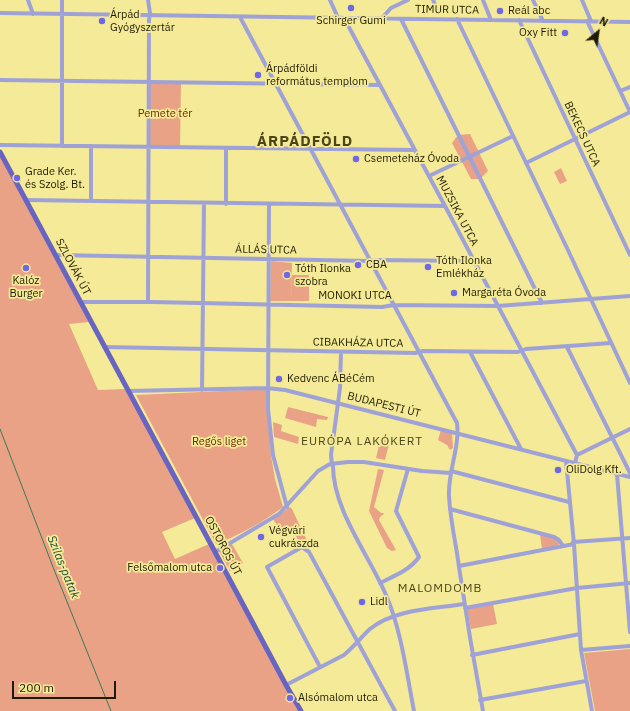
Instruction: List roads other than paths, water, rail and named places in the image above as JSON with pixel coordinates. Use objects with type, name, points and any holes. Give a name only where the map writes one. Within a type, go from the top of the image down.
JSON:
[{"type":"main road","name":"SZLOVÁK ÚT","points":[[0,152],[128,391]]},
{"type":"main road","name":"OSTOROS ÚT","points":[[128,391],[286,686],[301,711]]},
{"type":"street","points":[[28,0],[33,14]]},
{"type":"street","points":[[62,0],[62,146]]},
{"type":"street","points":[[148,0],[150,16],[148,302]]},
{"type":"street","points":[[330,0],[338,18]]},
{"type":"street","points":[[382,18],[391,8],[408,0]]},
{"type":"street","points":[[433,0],[438,12]]},
{"type":"street","points":[[483,0],[491,20]]},
{"type":"street","points":[[533,0],[543,21]]},
{"type":"street","points":[[526,163],[630,112],[589,21],[582,0]]},
{"type":"street","name":"TIMUR UTCA","points":[[0,13],[630,22]]},
{"type":"street","points":[[240,17],[456,423],[458,433],[451,472],[449,492],[450,509],[464,606],[482,711]]},
{"type":"street","name":"MUZSIKA UTCA","points":[[344,18],[577,455]]},
{"type":"street","points":[[401,19],[542,303]]},
{"type":"street","points":[[457,19],[630,383]]},
{"type":"street","name":"BEKECS UTCA","points":[[519,20],[630,255]]},
{"type":"street","points":[[0,80],[379,85]]},
{"type":"street","points":[[620,90],[630,87]]},
{"type":"street","points":[[429,176],[513,136]]},
{"type":"street","points":[[0,145],[414,150]]},
{"type":"street","points":[[91,146],[91,201]]},
{"type":"street","points":[[226,148],[226,204]]},
{"type":"street","points":[[26,200],[445,206]]},
{"type":"street","points":[[202,390],[204,203]]},
{"type":"street","points":[[269,204],[268,388],[273,455],[287,507]]},
{"type":"street","name":"ÁLLÁS UTCA","points":[[56,255],[370,261],[474,261]]},
{"type":"street","name":"MONOKI UTCA","points":[[80,302],[382,307],[394,305],[498,306],[630,296]]},
{"type":"street","name":"CIBAKHÁZA UTCA","points":[[104,348],[415,353],[423,351],[518,352],[521,350],[611,343]]},
{"type":"street","points":[[567,347],[630,473]]},
{"type":"street","points":[[341,352],[338,413],[331,455],[332,465],[334,466],[333,478],[343,511],[380,583],[394,616],[414,711]]},
{"type":"street","points":[[470,352],[521,449]]},
{"type":"street","name":"BUDAPESTI ÚT","points":[[128,391],[268,388],[302,394],[630,477]]},
{"type":"street","points":[[575,463],[577,455],[630,429]]},
{"type":"street","points":[[566,461],[581,650],[592,711]]},
{"type":"street","points":[[215,552],[272,519],[287,507],[306,483],[318,471],[330,464],[364,462],[408,469],[451,472],[570,502]]},
{"type":"street","points":[[380,583],[407,568],[419,557],[396,512],[408,469]]},
{"type":"street","points":[[616,474],[628,583],[630,632]]},
{"type":"street","points":[[450,509],[554,537],[564,546]]},
{"type":"street","points":[[459,566],[573,543],[630,538]]},
{"type":"street","points":[[320,667],[267,567],[302,548],[309,552],[395,711]]},
{"type":"street","points":[[286,686],[344,655],[370,629],[398,614],[464,606],[577,588],[628,583]]},
{"type":"street","points":[[472,654],[580,634]]},
{"type":"street","points":[[581,650],[630,646]]},
{"type":"street","points":[[480,700],[586,681]]},
{"type":"waterway","name":"Szilas-patak","points":[[0,429],[53,567],[111,711]]},
{"type":"place","name":"Schirger Gumi","points":[[351,8]]},
{"type":"place","name":"Reál abc","points":[[500,11]]},
{"type":"place","name":"Árpád Gyógyszertár","points":[[102,21]]},
{"type":"place","name":"Oxy Fitt","points":[[565,33]]},
{"type":"place","name":"Árpádföldi református templom","points":[[258,75]]},
{"type":"place","name":"Csemeteház Óvoda","points":[[356,159]]},
{"type":"place","name":"Grade Ker. és Szolg. Bt.","points":[[17,178]]},
{"type":"place","name":"CBA","points":[[358,265]]},
{"type":"place","name":"Tóth Ilonka Emlékház","points":[[428,267]]},
{"type":"place","name":"Kalóz Burger","points":[[26,268]]},
{"type":"place","name":"Tóth Ilonka szobra","points":[[287,275]]},
{"type":"place","name":"Margaréta Óvoda","points":[[454,293]]},
{"type":"place","name":"Kedvenc ÁBéCém","points":[[279,379]]},
{"type":"place","name":"OliDolg Kft.","points":[[558,470]]},
{"type":"place","name":"Végvári cukrászda","points":[[261,537]]},
{"type":"place","name":"Felsőmalom utca","points":[[220,568]]},
{"type":"place","name":"Lidl","points":[[362,602]]},
{"type":"place","name":"Alsómalom utca","points":[[290,698]]},
{"type":"district","name":"ÁRPÁDFÖLD","points":[[305,142]]},
{"type":"district","name":"EURÓPA LAKÓKERT","points":[[362,442]]},
{"type":"district","name":"MALOMDOMB","points":[[440,589]]},
{"type":"park label","name":"Pemete tér","points":[[165,114]]},
{"type":"park label","name":"Regős liget","points":[[219,442]]}]
